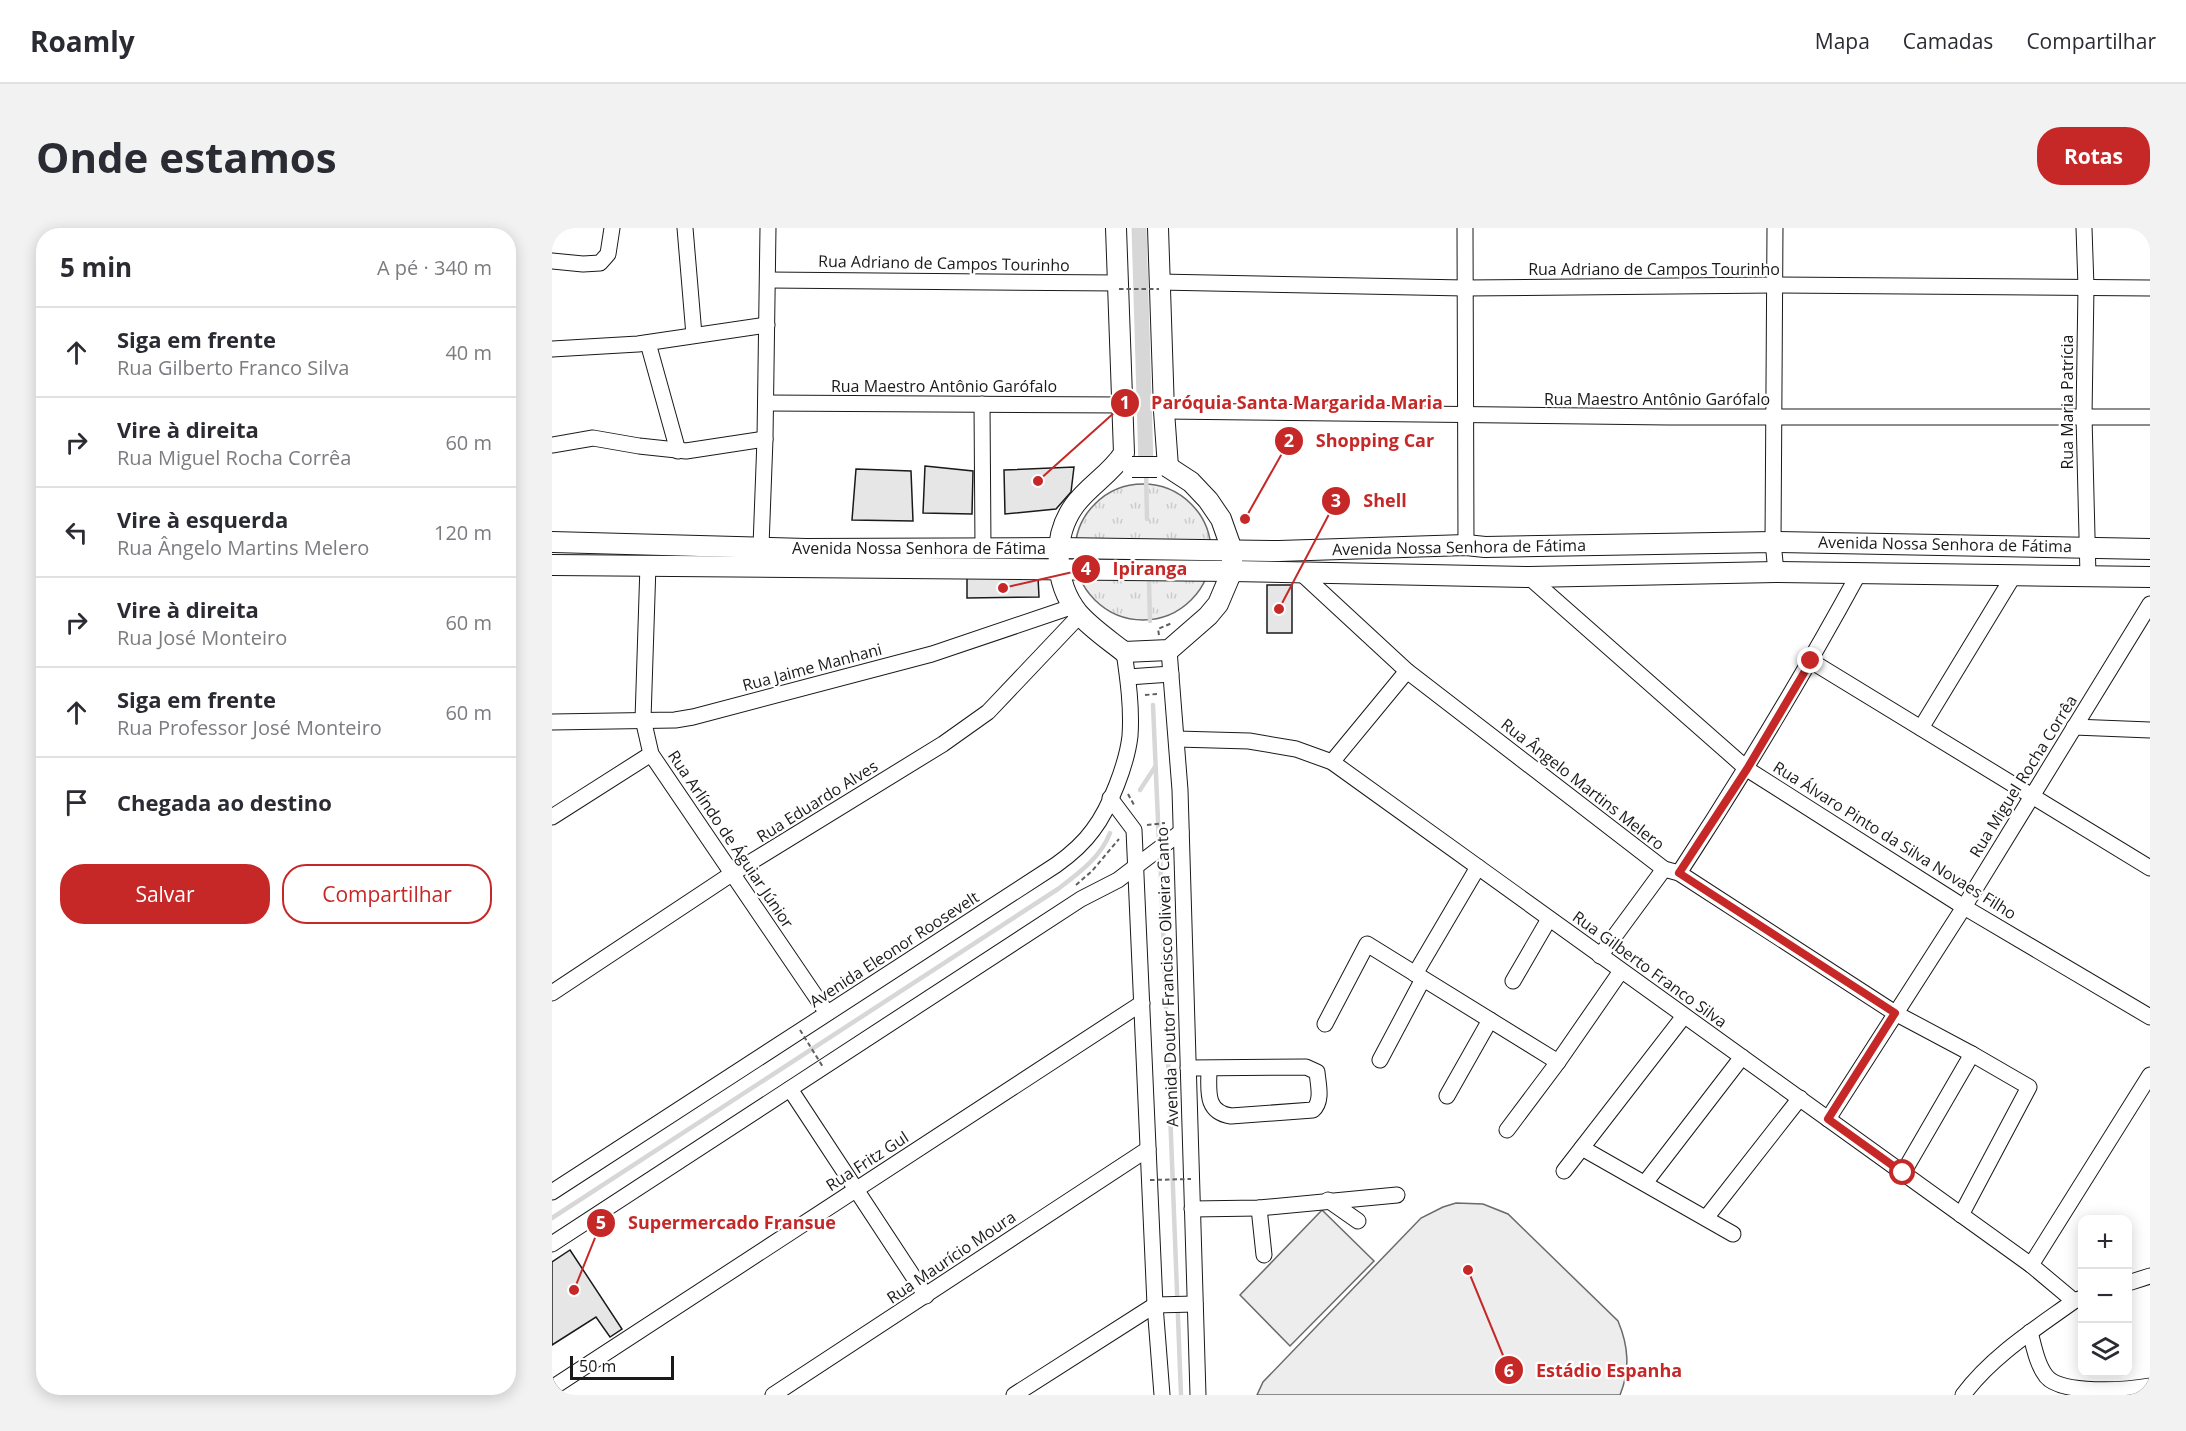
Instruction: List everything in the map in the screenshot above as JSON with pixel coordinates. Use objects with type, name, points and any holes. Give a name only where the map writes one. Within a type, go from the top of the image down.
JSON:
[{"type":"main road","points":[[1116,228],[1123,405],[1123,467]]},
{"type":"main road","points":[[1158,228],[1164,411],[1162,467]]},
{"type":"main road","points":[[1123,467],[1162,467],[1191,482],[1209,500],[1221,519],[1232,550],[1232,571],[1218,604],[1169,650],[1124,652],[1077,611],[1059,571],[1059,548],[1064,525],[1074,506],[1096,482],[1123,467]]},
{"type":"main road","name":"Avenida Nossa Senhora de Fátima","points":[[552,542],[806,549],[1059,548],[1279,551],[1466,545],[1485,547],[1773,542],[2087,546],[2150,549]]},
{"type":"main road","name":"Avenida Nossa Senhora de Fátima","points":[[552,565],[1232,571],[1529,577],[1776,572],[2150,577]]},
{"type":"street","points":[[552,261],[600,263],[608,254],[612,228]]},
{"type":"street","points":[[685,228],[694,335]]},
{"type":"street","points":[[761,546],[766,403],[768,228]]},
{"type":"street","points":[[1465,228],[1466,545]]},
{"type":"street","points":[[1775,228],[1773,542],[1776,572]]},
{"type":"street","name":"Rua Maria Patrícia","points":[[2084,228],[2086,287],[2084,416],[2088,576]]},
{"type":"street","name":"Rua Adriano de Campos Tourinho","points":[[768,280],[1119,286]]},
{"type":"street","name":"Rua Adriano de Campos Tourinho","points":[[1159,286],[1465,288],[1774,285],[2150,288]]},
{"type":"street","points":[[552,349],[648,343],[767,326]]},
{"type":"street","points":[[648,343],[678,451]]},
{"type":"street","name":"Rua Maestro Antônio Garófalo","points":[[766,403],[1123,405]]},
{"type":"street","points":[[982,404],[983,549]]},
{"type":"street","name":"Rua Maestro Antônio Garófalo","points":[[1164,411],[1775,418],[2150,417]]},
{"type":"street","points":[[552,445],[593,438],[639,447],[686,452],[765,439]]},
{"type":"street","name":"Rua Arlíndo de Águiar Júnior","points":[[648,565],[643,719],[651,754],[827,1013]]},
{"type":"street","name":"Rua Ângelo Martins Melero","points":[[1301,573],[1407,671],[1672,871],[1895,1013],[2029,1087],[1961,1215]]},
{"type":"street","points":[[1600,956],[1672,871],[1747,769],[1860,573]]},
{"type":"street","points":[[1921,728],[2014,575]]},
{"type":"street","name":"Rua Álvaro Pinto da Silva Novaes Filho","points":[[1529,577],[1747,769],[1964,907],[2150,1017]]},
{"type":"street","name":"Rua Miguel Rocha Corrêa","points":[[1828,1119],[1964,907],[2150,604]]},
{"type":"street","name":"Rua Jaime Manhani","points":[[552,722],[675,720],[693,717],[932,654],[1077,611]]},
{"type":"street","name":"Rua Eduardo Alves","points":[[552,993],[733,873],[943,744],[988,712],[1077,611]]},
{"type":"street","name":"Avenida Doutor Francisco Oliveira Canto","points":[[1169,650],[1177,739],[1193,1304],[1198,1395]]},
{"type":"street","name":"Avenida Eleonor Roosevelt","points":[[552,1192],[1076,850],[1095,829],[1125,763],[1130,735],[1128,677],[1124,652]]},
{"type":"street","points":[[1811,661],[2150,868]]},
{"type":"street","points":[[1332,762],[1407,671]]},
{"type":"street","points":[[1128,677],[1171,674]]},
{"type":"street","points":[[2074,727],[2150,730]]},
{"type":"street","name":"Rua Gilberto Franco Silva","points":[[1177,739],[1249,741],[1296,749],[1332,762],[2078,1299]]},
{"type":"street","points":[[552,818],[651,754]]},
{"type":"street","name":"Avenida Doutor Francisco Oliveira Canto","points":[[1110,798],[1134,830],[1148,1149],[1162,1305],[1162,1395]]},
{"type":"street","points":[[552,1244],[1081,899],[1101,891],[1178,835]]},
{"type":"street","points":[[1380,1060],[1419,976],[1478,867]]},
{"type":"street","points":[[1513,981],[1549,919]]},
{"type":"street","points":[[1325,1024],[1367,944],[1558,1062]]},
{"type":"street","points":[[1507,1130],[1558,1062],[1621,971]]},
{"type":"street","name":"Rua Fritz Gul","points":[[552,1388],[1142,1003]]},
{"type":"street","points":[[1564,1171],[1684,1016]]},
{"type":"street","points":[[1448,1096],[1490,1020]]},
{"type":"street","points":[[1903,1173],[1972,1054]]},
{"type":"street","points":[[1645,1183],[1742,1057]]},
{"type":"street","points":[[1188,1068],[1209,1068],[1313,1069],[1317,1072],[1319,1101],[1313,1110],[1231,1116],[1221,1114],[1214,1109],[1209,1097],[1209,1068]]},
{"type":"street","points":[[2031,1265],[2145,1092],[2150,1075]]},
{"type":"street","points":[[790,1089],[926,1296]]},
{"type":"street","points":[[1706,1218],[1800,1098]]},
{"type":"street","points":[[1582,1148],[1733,1234]]},
{"type":"street","name":"Rua Maurício Moura","points":[[773,1395],[1148,1149]]},
{"type":"street","points":[[1192,1209],[1260,1208],[1397,1195]]},
{"type":"street","points":[[1328,1200],[1358,1221]]},
{"type":"street","points":[[1260,1208],[1264,1255]]},
{"type":"street","points":[[2132,1281],[2150,1276]]},
{"type":"street","points":[[1963,1395],[1977,1375],[2030,1332],[2078,1299]]},
{"type":"street","points":[[1014,1395],[1162,1305],[1193,1304]]},
{"type":"street","points":[[2030,1332],[2040,1365],[2047,1378],[2060,1385],[2085,1390],[2134,1389],[2150,1386]]},
{"type":"street","points":[[1973,1395],[1977,1375]]},
{"type":"path","points":[[1119,286],[1159,286]]},
{"type":"path","points":[[800,1030],[823,1067]]},
{"type":"path","points":[[1150,1180],[1191,1179]]},
{"type":"green space","points":[[1143,484],[1169,489],[1181,495],[1191,504],[1200,514],[1206,526],[1211,552],[1206,578],[1200,590],[1191,600],[1181,609],[1169,615],[1143,620],[1117,615],[1105,609],[1095,600],[1086,590],[1080,578],[1075,552],[1080,526],[1086,514],[1095,504],[1105,495],[1117,489]]},
{"type":"shaded area","points":[[1456,1203],[1483,1204],[1508,1214],[1618,1321],[1627,1358],[1620,1395],[1257,1395],[1263,1382],[1421,1218]]},
{"type":"shaded area","points":[[1322,1210],[1374,1261],[1290,1346],[1240,1295]]},
{"type":"building","points":[[925,466],[973,471],[972,514],[923,513]]},
{"type":"building","points":[[1074,467],[1071,492],[1056,509],[1005,514],[1004,470]]},
{"type":"building","points":[[856,469],[911,471],[913,521],[852,520]]},
{"type":"building","points":[[1038,577],[1039,597],[967,598],[967,578]]},
{"type":"building","points":[[1267,585],[1292,585],[1292,633],[1267,633]]},
{"type":"building","points":[[570,1250],[622,1329],[610,1337],[596,1317],[552,1345],[552,1262]]},
{"type":"waterway","points":[[1139,228],[1146,465]]},
{"type":"waterway","points":[[1146,471],[1147,519]]},
{"type":"waterway","points":[[1149,581],[1150,621]]},
{"type":"waterway","points":[[1153,705],[1159,844]]},
{"type":"waterway","points":[[1140,790],[1155,767]]},
{"type":"waterway","points":[[552,1218],[1058,889],[1095,857],[1110,833]]},
{"type":"waterway","points":[[1160,852],[1181,1395]]},
{"type":"place","name":"Paróquia Santa Margarida Maria","points":[[1038,481]]},
{"type":"place","name":"Shopping Car","points":[[1245,519]]},
{"type":"place","name":"Ipiranga","points":[[1003,588]]},
{"type":"place","name":"Shell","points":[[1279,609]]},
{"type":"place","name":"Estádio Espanha","points":[[1468,1270]]},
{"type":"place","name":"Supermercado Fransue","points":[[574,1290]]},
{"type":"route","points":[[1811,661],[1747,769],[1679,873],[1895,1013],[1828,1119],[1903,1173]]}]
